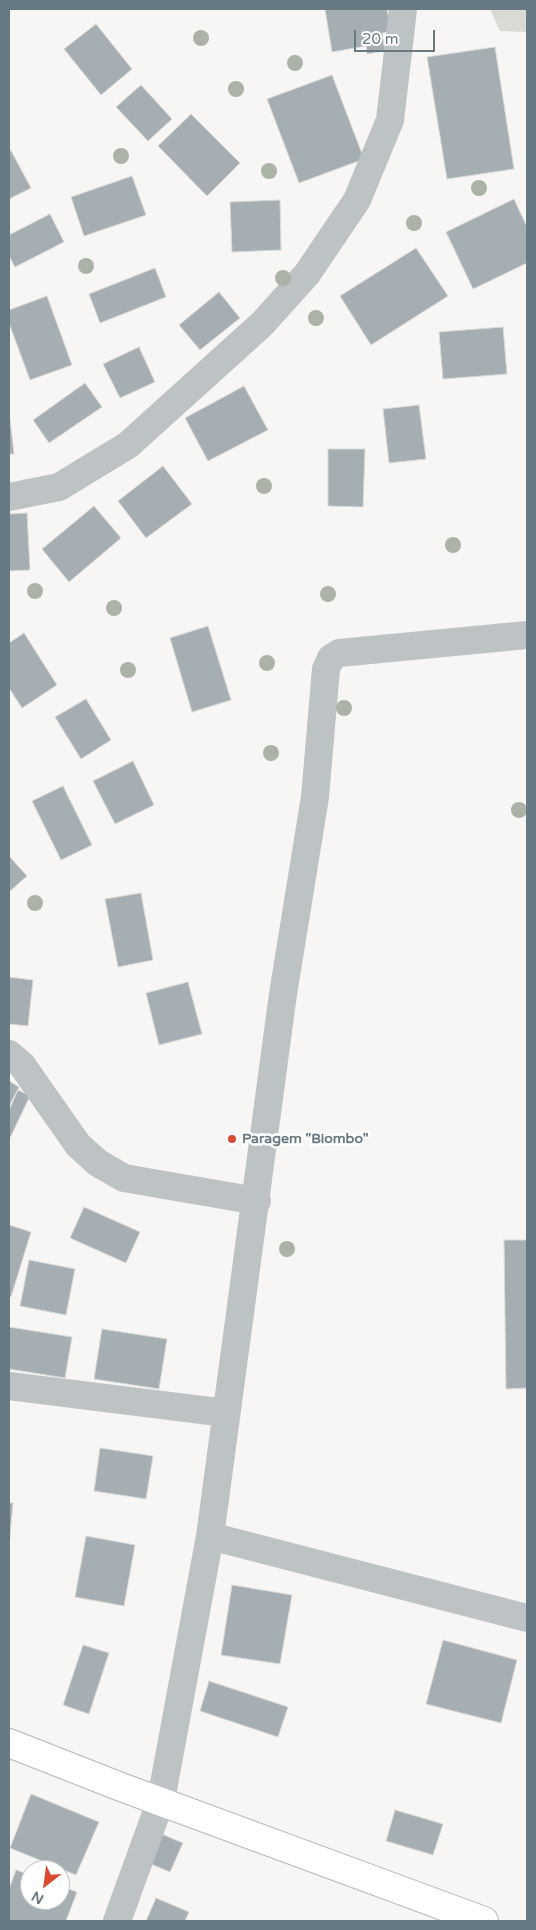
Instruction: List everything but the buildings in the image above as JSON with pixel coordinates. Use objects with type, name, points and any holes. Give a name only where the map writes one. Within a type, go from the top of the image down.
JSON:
[{"type":"main road","points":[[9,1743],[121,1787],[484,1921]]},
{"type":"street","points":[[9,497],[59,487],[128,445],[262,324],[307,274],[356,200],[390,120],[404,9]]},
{"type":"street","points":[[117,1921],[160,1800],[210,1536],[284,994],[315,797],[326,669],[331,658],[339,653],[527,635]]},
{"type":"street","points":[[9,1054],[22,1065],[78,1145],[98,1162],[124,1178],[257,1201]]},
{"type":"street","points":[[9,1386],[226,1413]]},
{"type":"street","points":[[210,1536],[527,1618]]},
{"type":"shaded area","points":[[490,9],[527,9],[527,32],[500,31]]},
{"type":"place","name":"Paragem \"Biombo\"","points":[[232,1139]]}]
